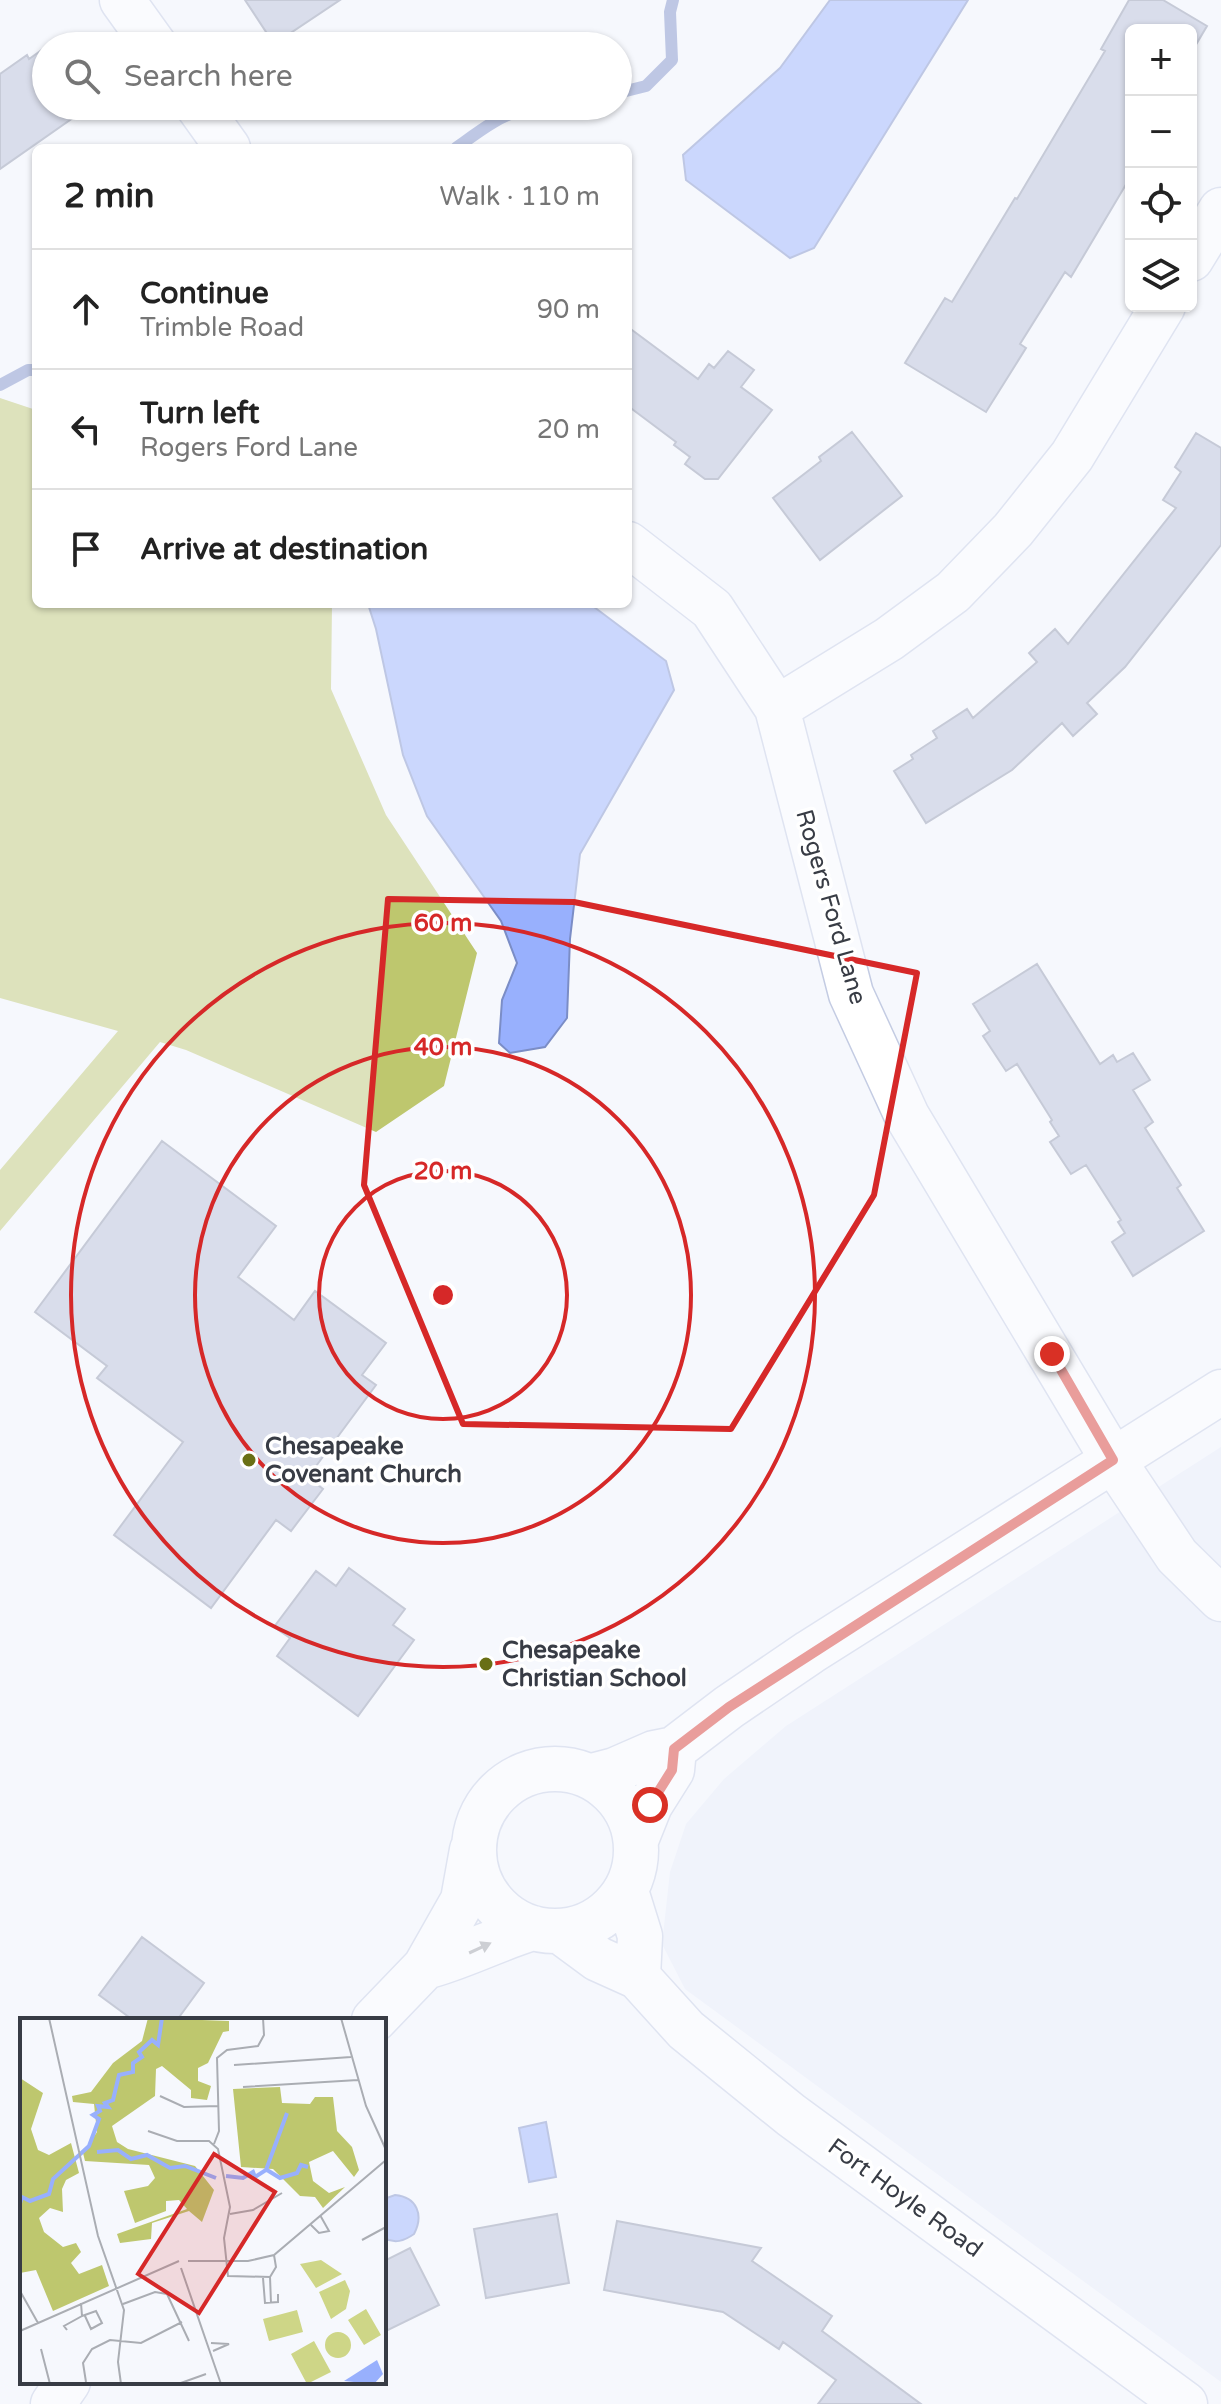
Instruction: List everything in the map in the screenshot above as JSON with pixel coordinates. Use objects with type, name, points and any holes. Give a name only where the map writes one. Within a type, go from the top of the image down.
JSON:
[{"type":"street","points":[[122,0],[145,32]]},
{"type":"street","points":[[208,120],[225,144]]},
{"type":"street","points":[[1197,249],[1221,210]]},
{"type":"street","points":[[777,708],[889,639],[953,592],[1013,530],[1072,456],[1159,312]]},
{"type":"street","name":"Rogers Ford Lane","points":[[632,547],[712,609],[777,708],[851,994],[907,1116],[1113,1460],[1177,1556],[1221,1599]]},
{"type":"street","points":[[592,1776],[654,1753],[674,1749],[810,1652],[1221,1392]]},
{"type":"street","points":[[636,1840],[650,1805],[672,1770],[674,1749]]},
{"type":"street","points":[[376,2018],[425,1967],[463,1900],[479,1821],[492,1797],[513,1779],[539,1769],[566,1768],[592,1776],[614,1793],[629,1815],[636,1840],[635,1866],[626,1891],[608,1911],[585,1925],[505,1936],[457,1959],[425,1967]]},
{"type":"street","points":[[473,1848],[477,1875],[490,1899],[509,1918],[547,1930]]},
{"type":"street","points":[[626,1891],[640,1936],[638,1977]]},
{"type":"street","name":"Fort Hoyle Road","points":[[547,1930],[638,1977],[686,2030],[791,2115],[1185,2404]]},
{"type":"street","points":[[53,2404],[67,2384]]},
{"type":"highlighted area","points":[[388,899],[574,902],[917,973],[874,1195],[731,1429],[463,1424],[364,1185]]},
{"type":"shaded area","points":[[1221,1447],[1221,2382],[685,1989],[662,1944],[670,1872],[686,1824],[724,1779],[786,1726]]},
{"type":"green space","points":[[0,398],[32,409],[32,608],[332,608],[331,689],[386,815],[477,953],[444,1086],[376,1132],[186,1050],[160,1042],[0,1231],[0,1170],[118,1031],[0,998]]},
{"type":"water","points":[[830,0],[968,0],[814,248],[790,258],[686,180],[683,155],[780,68]]},
{"type":"water","points":[[369,608],[595,608],[666,661],[674,690],[580,854],[570,939],[567,1018],[545,1047],[510,1053],[499,1043],[502,1000],[517,963],[501,921],[427,816],[403,755]]},
{"type":"water","points":[[546,2122],[556,2177],[529,2182],[519,2128]]},
{"type":"water","points":[[403,2196],[413,2203],[418,2214],[414,2234],[403,2240],[386,2239],[386,2198]]},
{"type":"building","points":[[245,0],[340,0],[292,32],[266,32]]},
{"type":"building","points":[[1129,0],[1163,0],[1207,26],[1197,43],[1197,24],[1125,24],[1125,186],[1071,277],[1065,272],[1020,344],[1026,348],[986,412],[905,363],[945,298],[952,302],[1017,199],[1105,51],[1101,49]]},
{"type":"building","points":[[27,55],[29,59],[32,57],[32,120],[70,120],[0,169],[0,74]]},
{"type":"building","points":[[632,330],[698,379],[709,364],[714,368],[728,351],[754,370],[741,387],[772,410],[718,479],[705,479],[685,464],[690,457],[674,445],[676,442],[632,409]]},
{"type":"building","points":[[852,432],[902,496],[820,560],[773,498]]},
{"type":"building","points":[[1196,433],[1221,448],[1221,545],[1125,667],[1087,703],[1097,714],[1073,736],[1062,723],[1012,770],[926,823],[894,771],[937,738],[933,731],[967,709],[973,718],[1037,662],[1029,653],[1055,629],[1068,644],[1176,508],[1163,500],[1181,472],[1175,467]]},
{"type":"building","points":[[1037,964],[1100,1064],[1113,1055],[1117,1062],[1133,1053],[1150,1080],[1133,1090],[1153,1122],[1145,1128],[1181,1185],[1177,1188],[1204,1231],[1133,1276],[1112,1242],[1125,1233],[1118,1222],[1121,1220],[1086,1165],[1071,1174],[1050,1142],[1059,1136],[1050,1122],[1052,1120],[1017,1064],[1006,1071],[983,1036],[990,1031],[973,1004]]},
{"type":"building","points":[[162,1141],[276,1226],[238,1277],[294,1320],[315,1291],[386,1343],[362,1375],[376,1385],[308,1477],[323,1489],[291,1531],[276,1520],[211,1608],[114,1535],[183,1442],[97,1378],[107,1366],[35,1312]]},
{"type":"building","points":[[349,1568],[405,1609],[393,1625],[414,1640],[358,1716],[277,1656],[290,1638],[274,1627],[316,1571],[336,1586]]},
{"type":"building","points":[[142,1937],[204,1983],[178,2018],[130,2018],[99,1995]]},
{"type":"building","points":[[557,2214],[569,2283],[486,2298],[474,2229]]},
{"type":"building","points":[[617,2221],[761,2248],[752,2261],[832,2316],[822,2331],[921,2404],[818,2404],[836,2380],[783,2342],[779,2349],[723,2312],[604,2290]]},
{"type":"building","points":[[410,2248],[439,2305],[386,2331],[386,2260]]},
{"type":"waterway","points":[[632,90],[646,86],[672,60],[670,12],[673,0]]},
{"type":"waterway","points":[[462,144],[498,120]]},
{"type":"waterway","points":[[0,385],[32,370]]},
{"type":"place","name":"Chesapeake Covenant Church","points":[[249,1460]]},
{"type":"place","name":"Chesapeake Christian School","points":[[486,1664]]},
{"type":"route","points":[[650,1805],[672,1770],[674,1749],[729,1707],[810,1652],[1113,1460],[1052,1354]]}]
